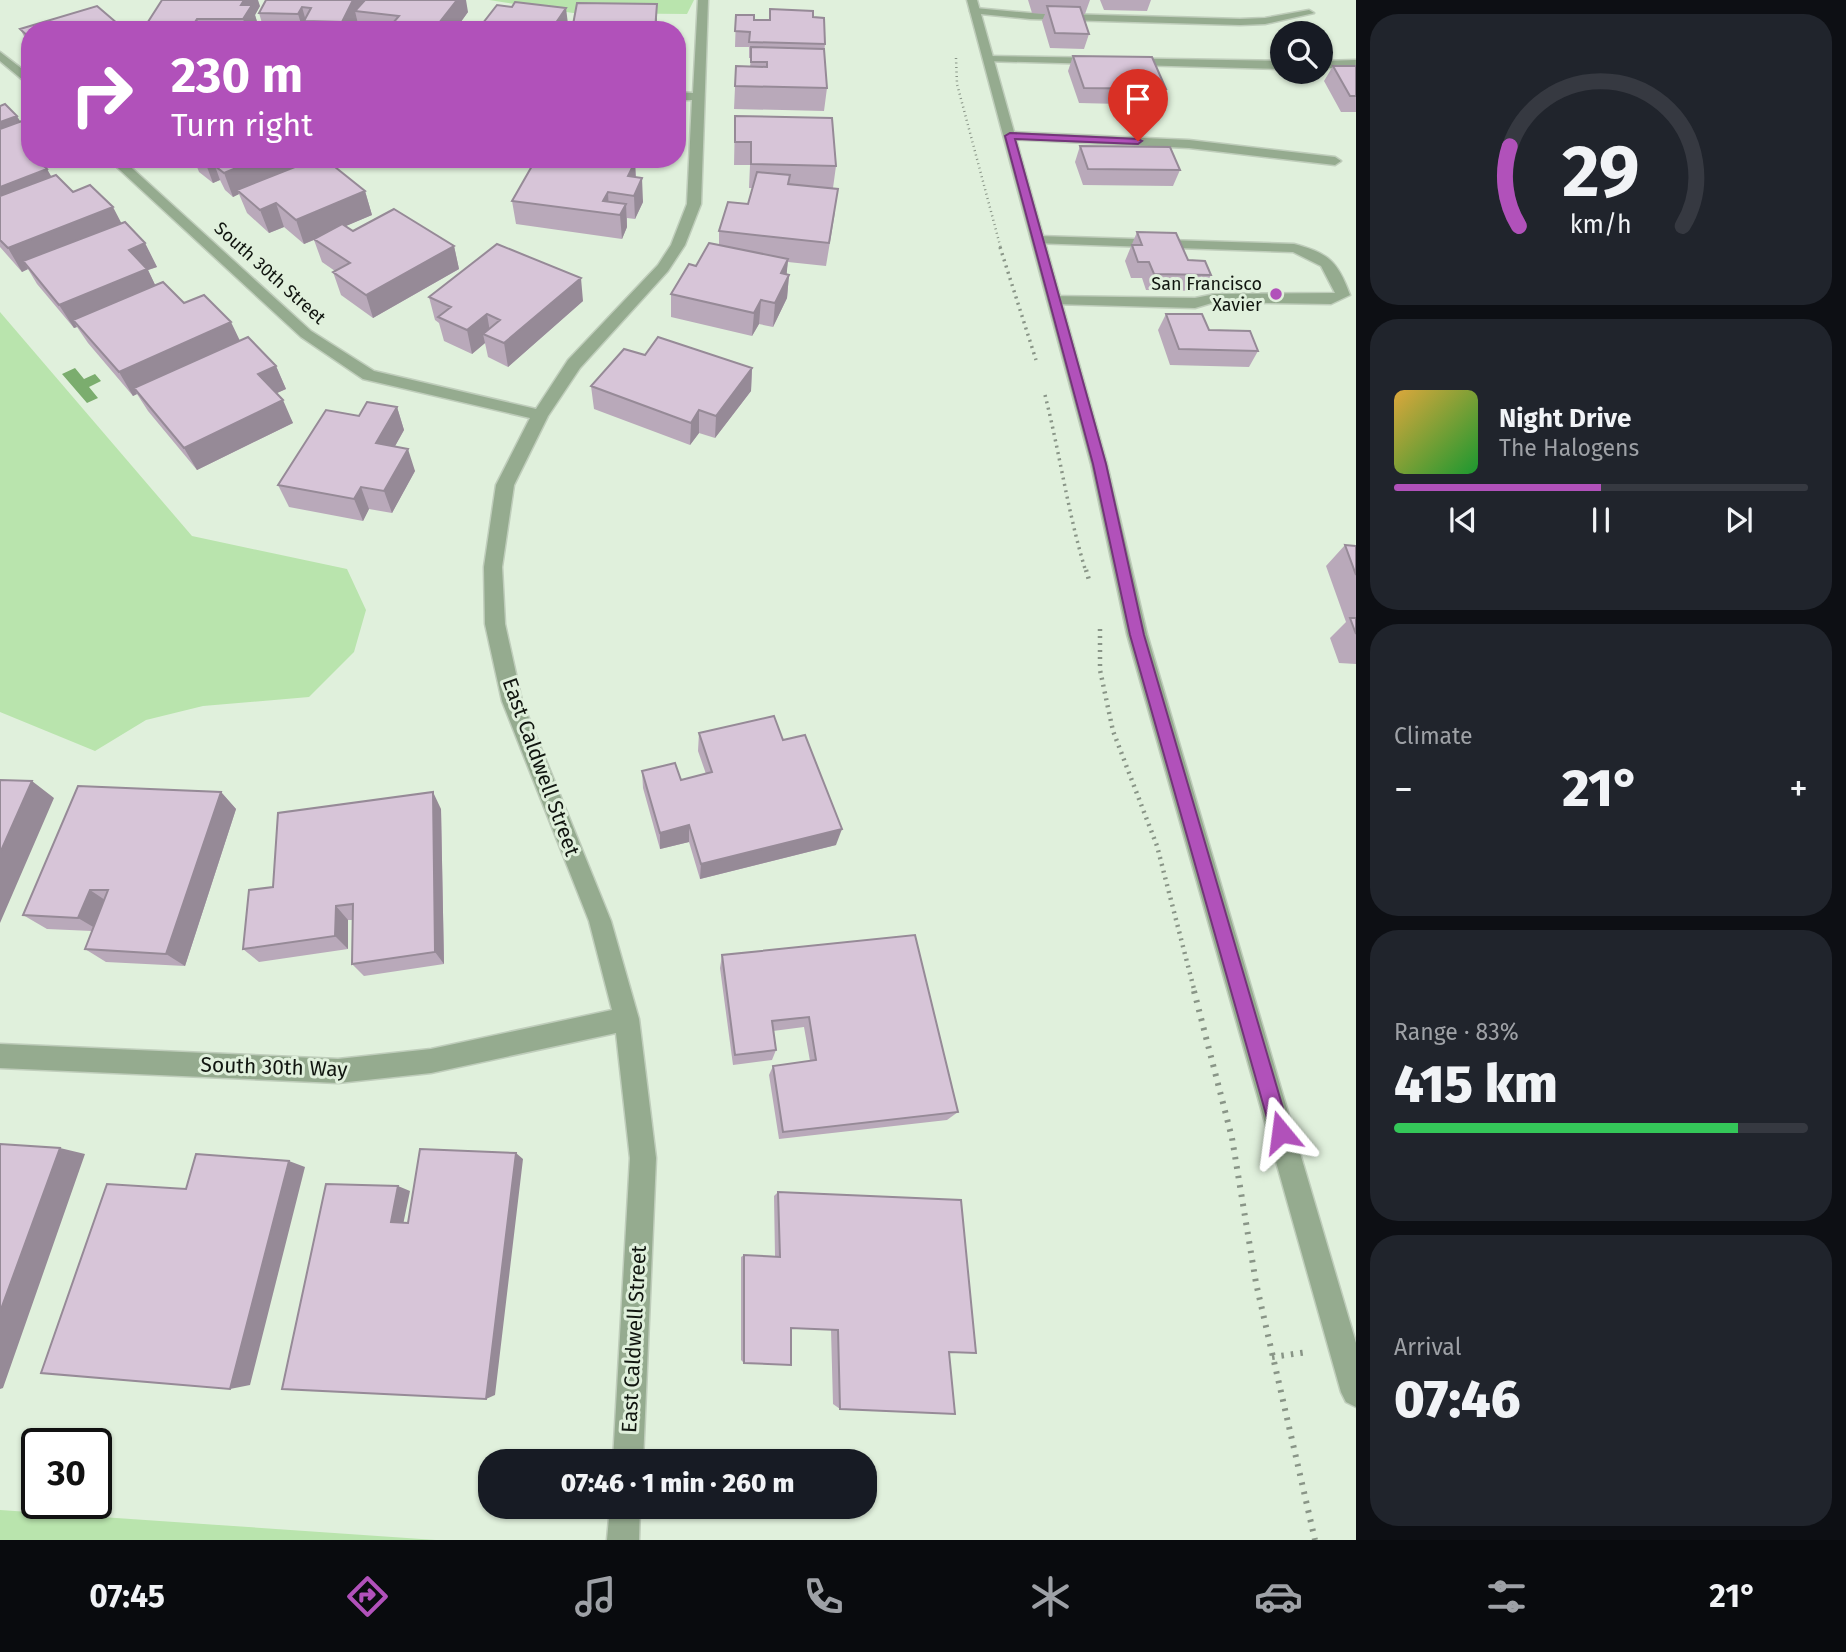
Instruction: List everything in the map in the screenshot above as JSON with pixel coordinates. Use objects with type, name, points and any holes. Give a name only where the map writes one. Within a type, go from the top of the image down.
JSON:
[{"type":"street","name":"East Caldwell Street","points":[[629,1449],[643,1158],[627,1019],[600,921],[512,701],[495,624],[492,567],[505,485],[540,415],[574,364],[663,268],[678,245],[694,204],[703,0]]},
{"type":"street","points":[[1309,13],[1265,21],[1240,22],[1041,16],[973,6],[1099,464],[1137,635],[1356,1392]]},
{"type":"street","points":[[0,55],[21,74]]},
{"type":"street","points":[[988,59],[1270,65]]},
{"type":"street","points":[[1333,65],[1356,64]]},
{"type":"street","points":[[686,96],[700,97]]},
{"type":"street","points":[[1010,136],[1189,144],[1335,161]]},
{"type":"street","name":"South 30th Street","points":[[124,168],[306,334],[369,375],[540,415]]},
{"type":"street","points":[[1038,240],[1294,248],[1321,255],[1336,276],[1343,295],[1331,299],[1215,298],[1195,303],[1054,299]]},
{"type":"street","name":"South 30th Way","points":[[0,1056],[338,1071],[431,1060],[627,1019]]},
{"type":"street","points":[[624,1540],[625,1519]]},
{"type":"path","points":[[958,46],[956,90],[966,115],[979,176],[1039,370]]},
{"type":"path","points":[[1042,382],[1061,459],[1071,523],[1091,588]]},
{"type":"path","points":[[1100,628],[1100,670],[1113,731],[1157,846],[1232,1138],[1256,1283],[1315,1540]]},
{"type":"shaded area","points":[[489,0],[694,0],[687,14],[573,13]]},
{"type":"shaded area","points":[[0,312],[192,536],[347,569],[366,610],[354,652],[309,697],[203,706],[146,720],[95,751],[0,712]]},
{"type":"shaded area","points":[[75,368],[84,379],[95,374],[101,381],[89,387],[98,398],[87,403],[62,374]]},
{"type":"shaded area","points":[[0,1510],[21,1511],[21,1519],[112,1518],[436,1540],[0,1540]]},
{"type":"building","points":[[162,0],[244,0],[241,5],[252,5],[243,19],[149,21]]},
{"type":"building","points":[[266,0],[353,0],[342,21],[304,21],[311,8],[302,7],[298,14],[259,13]]},
{"type":"building","points":[[365,0],[457,0],[440,21],[395,21],[399,16],[355,11]]},
{"type":"building","points":[[515,2],[566,8],[557,21],[485,21],[497,5],[512,7]]},
{"type":"building","points":[[577,3],[657,4],[656,21],[574,21]]},
{"type":"building","points":[[97,6],[114,21],[47,21]]},
{"type":"building","points":[[1047,6],[1080,7],[1089,34],[1055,33]]},
{"type":"building","points":[[770,9],[813,11],[813,17],[824,18],[825,44],[749,42],[750,32],[735,31],[736,15],[754,15],[754,20],[770,20]]},
{"type":"building","points":[[751,47],[824,49],[827,88],[735,86],[736,66],[767,67],[767,62],[751,62]]},
{"type":"building","points":[[1073,56],[1152,57],[1166,89],[1084,88]]},
{"type":"building","points":[[1333,66],[1356,66],[1356,96],[1350,96]]},
{"type":"building","points":[[5,104],[17,116],[0,122],[0,106]]},
{"type":"building","points":[[735,116],[832,118],[836,166],[751,164],[751,142],[735,142]]},
{"type":"building","points":[[21,121],[21,168],[47,169],[0,187],[0,129]]},
{"type":"building","points":[[1080,146],[1170,147],[1180,170],[1088,169]]},
{"type":"building","points":[[218,168],[236,168],[224,173]]},
{"type":"building","points":[[292,168],[336,168],[365,191],[296,220],[276,203],[260,210],[237,190]]},
{"type":"building","points":[[531,168],[632,168],[628,176],[642,178],[634,196],[608,192],[603,201],[626,204],[620,215],[512,201]]},
{"type":"building","points":[[757,172],[790,175],[788,184],[838,189],[829,243],[719,231],[728,202],[748,204]]},
{"type":"building","points":[[56,175],[73,192],[90,185],[113,207],[8,248],[0,240],[0,196]]},
{"type":"building","points":[[394,209],[454,246],[366,295],[333,272],[350,263],[314,239],[342,224],[353,231]]},
{"type":"building","points":[[125,222],[145,243],[129,250],[147,269],[59,305],[23,261]]},
{"type":"building","points":[[1137,232],[1176,233],[1188,260],[1205,261],[1211,275],[1154,274],[1149,262],[1138,262],[1132,245],[1142,245]]},
{"type":"building","points":[[709,243],[788,259],[781,273],[789,275],[775,303],[761,300],[754,313],[671,294],[689,264],[696,266]]},
{"type":"building","points":[[497,244],[581,278],[504,343],[483,334],[500,320],[487,314],[467,330],[438,317],[451,307],[429,297]]},
{"type":"building","points":[[163,282],[184,303],[204,295],[231,322],[119,372],[73,320]]},
{"type":"building","points":[[1166,314],[1202,314],[1209,330],[1250,331],[1258,351],[1179,349]]},
{"type":"building","points":[[248,337],[276,366],[258,374],[283,400],[184,448],[134,388]]},
{"type":"building","points":[[658,337],[752,368],[716,416],[699,410],[691,423],[591,386],[624,349],[645,355]]},
{"type":"building","points":[[367,402],[397,407],[376,443],[408,449],[384,491],[361,487],[354,499],[278,485],[326,410],[359,416]]},
{"type":"building","points":[[1345,545],[1356,546],[1356,575]]},
{"type":"building","points":[[1350,618],[1356,618],[1356,634]]},
{"type":"building","points":[[774,716],[783,740],[805,735],[842,829],[701,864],[689,825],[660,833],[642,771],[675,763],[681,780],[712,772],[699,733]]},
{"type":"building","points":[[0,780],[32,781],[0,853]]},
{"type":"building","points":[[78,786],[221,792],[166,954],[85,949],[108,890],[90,890],[78,918],[23,915]]},
{"type":"building","points":[[433,792],[435,952],[352,964],[353,904],[336,906],[335,936],[243,949],[249,890],[273,887],[278,813]]},
{"type":"building","points":[[915,935],[958,1112],[783,1132],[773,1066],[816,1060],[809,1017],[772,1021],[776,1050],[735,1055],[722,955]]},
{"type":"building","points":[[0,1144],[60,1148],[0,1312]]},
{"type":"building","points":[[420,1149],[516,1153],[486,1399],[282,1389],[326,1184],[398,1186],[391,1222],[408,1223]]},
{"type":"building","points":[[196,1154],[289,1161],[230,1389],[41,1373],[107,1184],[186,1189]]},
{"type":"building","points":[[778,1192],[961,1200],[976,1353],[949,1352],[955,1414],[840,1409],[838,1330],[791,1328],[791,1365],[744,1363],[744,1255],[780,1257]]},
{"type":"place","name":"San Francisco Xavier","points":[[1276,294]]},
{"type":"route","points":[[1138,141],[1010,136],[1099,464],[1137,635],[1281,1132]]}]
